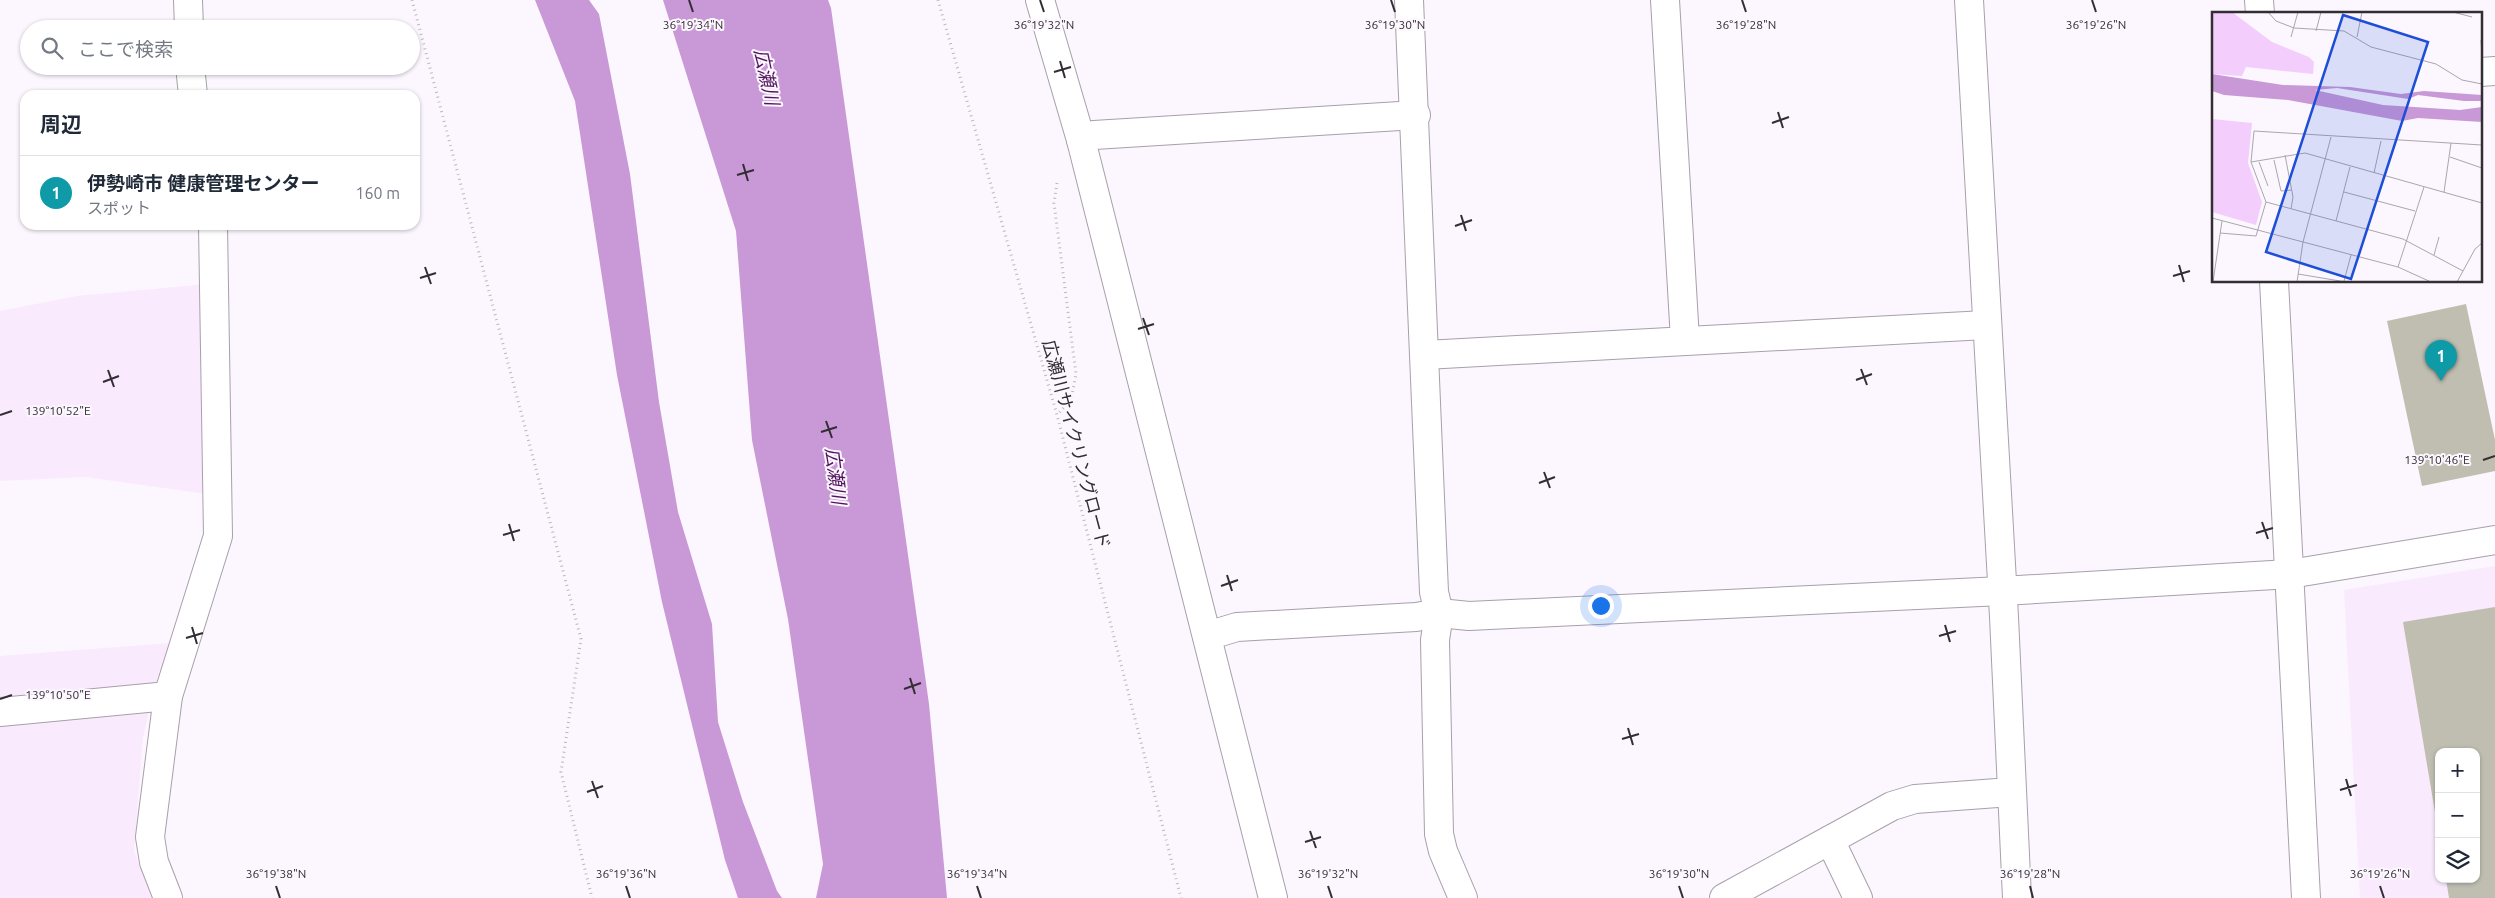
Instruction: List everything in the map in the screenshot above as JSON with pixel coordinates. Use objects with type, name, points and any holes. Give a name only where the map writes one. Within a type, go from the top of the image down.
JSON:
[{"type":"street","points":[[188,0],[189,20]]},
{"type":"street","points":[[1040,0],[1081,140],[1273,898]]},
{"type":"street","points":[[1409,0],[1416,115],[1434,592],[1439,614],[1435,640],[1439,834],[1443,852],[1463,898]]},
{"type":"street","points":[[1665,0],[1684,340]]},
{"type":"street","points":[[1969,0],[2002,591],[2016,898]]},
{"type":"street","points":[[2482,72],[2495,71]]},
{"type":"street","points":[[191,75],[192,90]]},
{"type":"street","points":[[1081,140],[1094,135],[1416,115]]},
{"type":"street","points":[[168,898],[154,862],[150,836],[168,696],[218,536],[213,230]]},
{"type":"street","points":[[2274,282],[2306,898]]},
{"type":"street","points":[[1425,355],[1684,340],[1986,326]]},
{"type":"street","points":[[1207,636],[1237,627],[1416,617],[1439,614],[1498,614],[2002,591],[2290,574],[2495,540]]},
{"type":"street","points":[[0,712],[168,696]]},
{"type":"street","points":[[1724,898],[1892,806],[1915,799],[2011,792]]},
{"type":"street","points":[[1830,840],[1858,898]]},
{"type":"path","points":[[412,0],[417,20]]},
{"type":"path","name":"広瀬川サイクリングロード","points":[[938,0],[1057,415],[1181,898]]},
{"type":"path","points":[[420,30],[581,639],[561,772],[592,898]]},
{"type":"path","points":[[1057,415],[1071,400],[1076,374],[1054,203],[1058,173],[1067,155],[1081,140]]},
{"type":"shaded area","points":[[208,284],[207,494],[86,477],[0,481],[0,311],[77,296]]},
{"type":"shaded area","points":[[2495,566],[2495,898],[2360,898],[2344,590]]},
{"type":"shaded area","points":[[172,643],[158,676],[143,737],[134,851],[152,898],[0,898],[0,656]]},
{"type":"water","points":[[535,0],[589,0],[599,14],[630,174],[659,402],[678,512],[712,624],[718,722],[743,802],[777,891],[782,898],[738,898],[725,860],[662,602],[617,375],[575,101]]},
{"type":"water","name":"広瀬川","points":[[663,0],[828,0],[831,8],[929,704],[947,898],[816,898],[823,864],[788,619],[752,440],[736,231]]},
{"type":"building","points":[[2466,304],[2495,440],[2495,471],[2422,486],[2387,321]]},
{"type":"building","points":[[2495,607],[2495,898],[2449,898],[2447,883],[2480,883],[2480,748],[2435,748],[2435,812],[2403,622]]},
{"type":"place","name":"伊勢崎市 健康管理センター","points":[[2441,381]]}]
